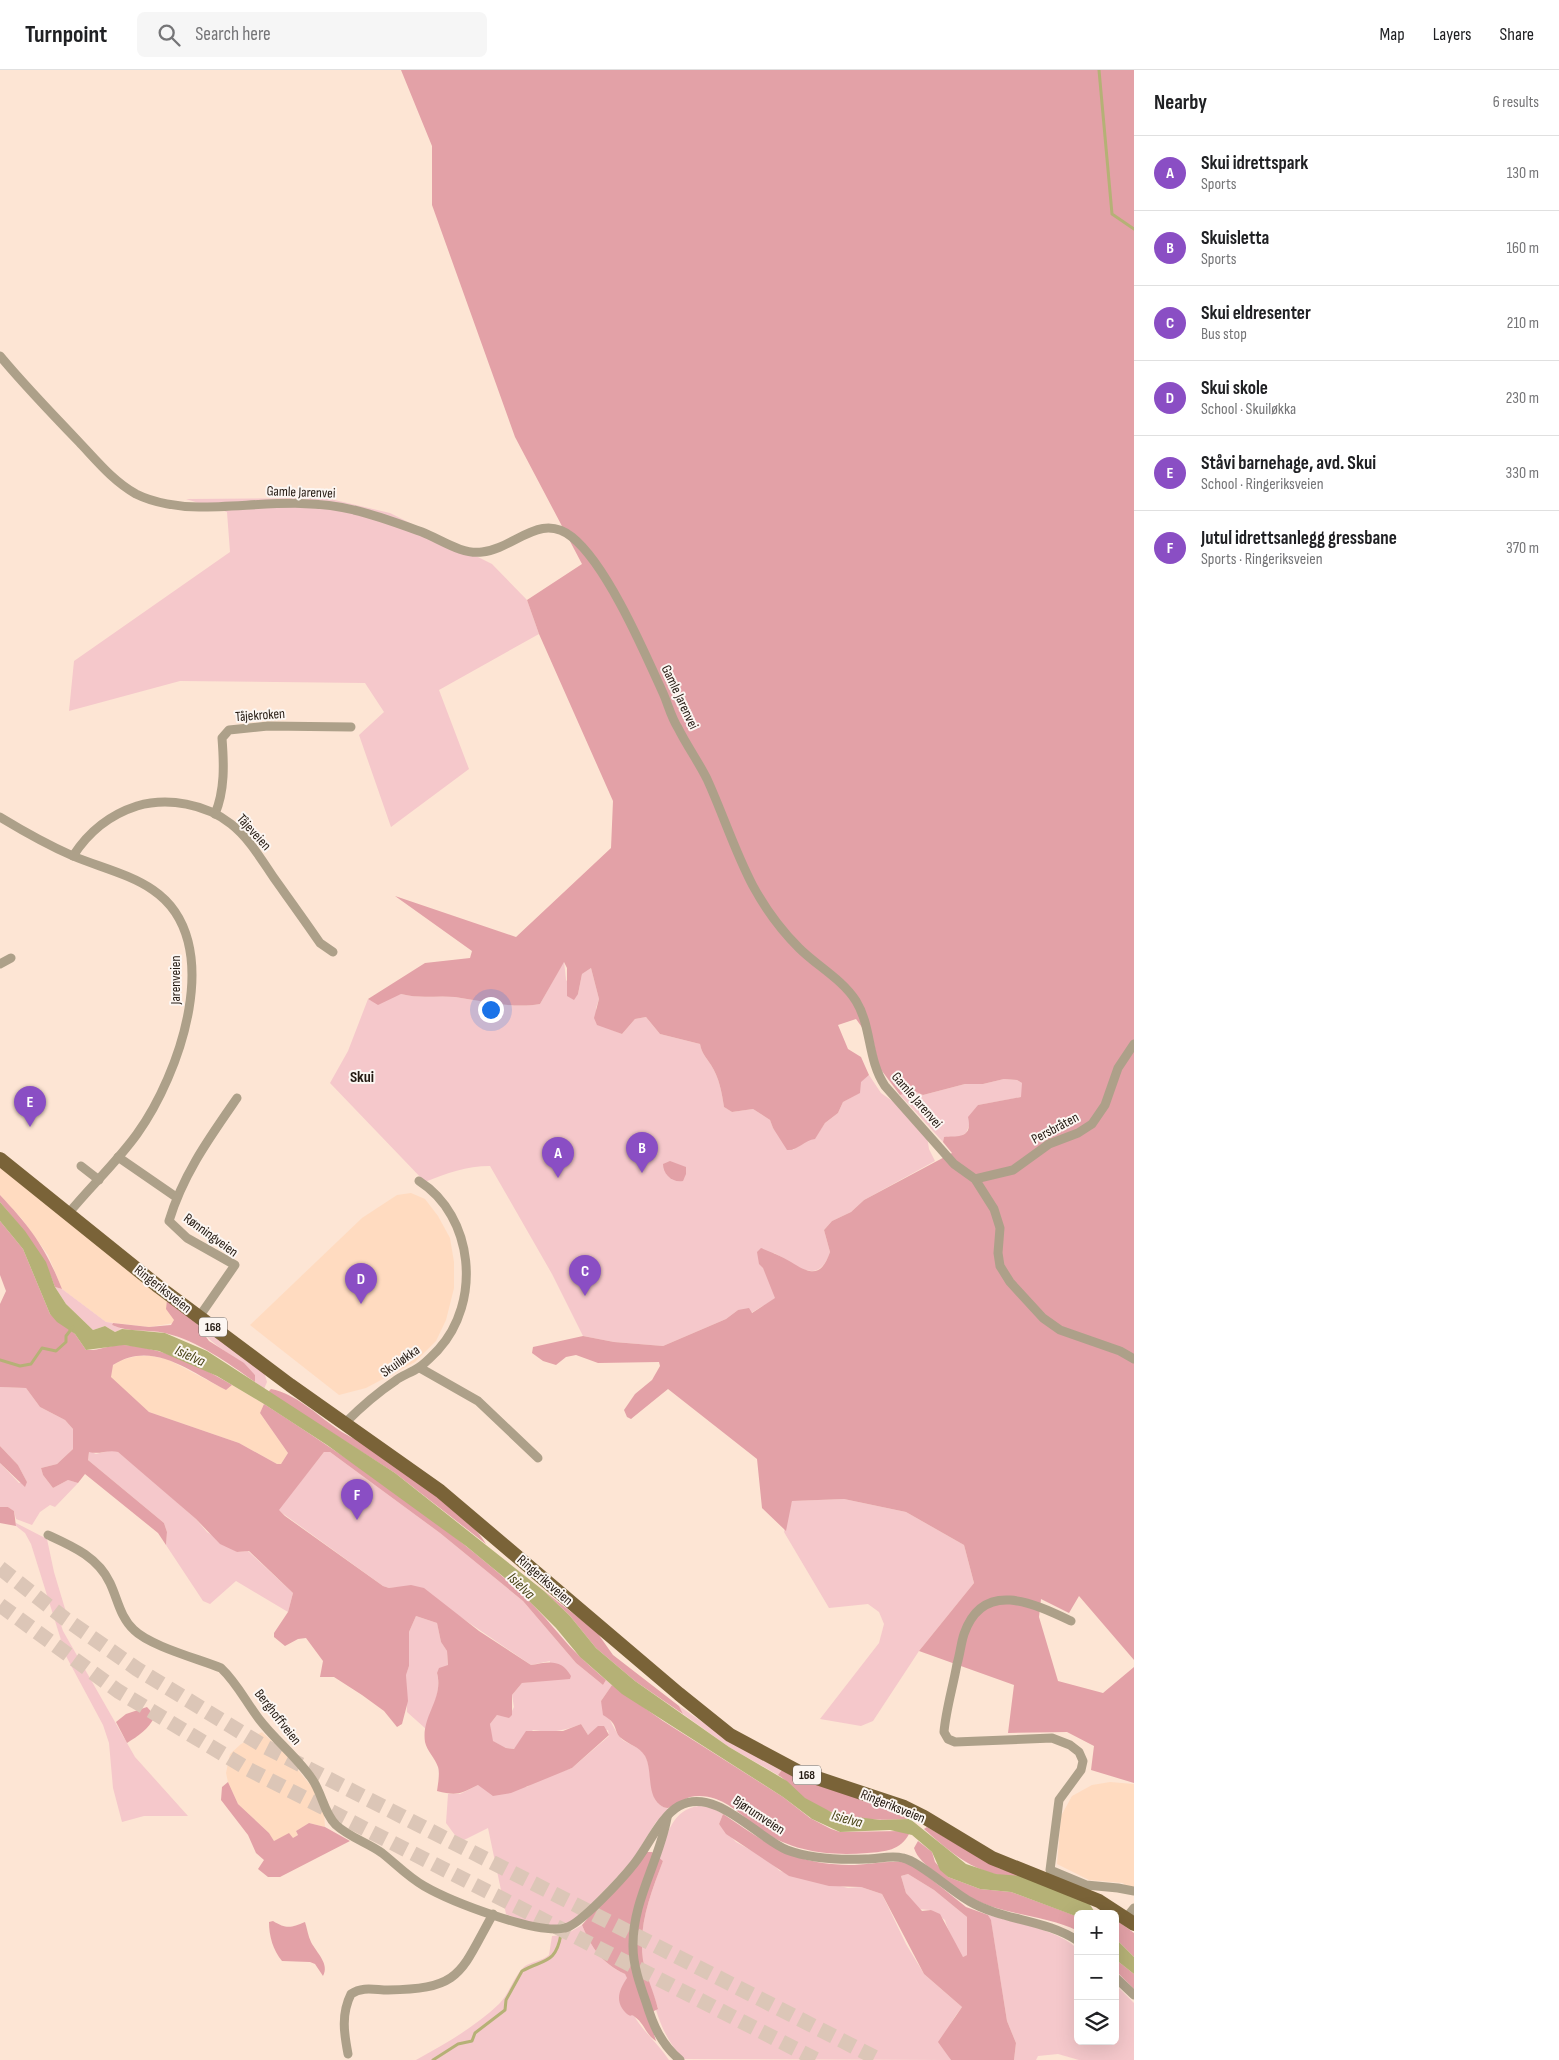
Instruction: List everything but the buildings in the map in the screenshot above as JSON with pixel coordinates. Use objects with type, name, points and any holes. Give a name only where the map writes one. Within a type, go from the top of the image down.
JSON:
[{"type":"main road","name":"Ringeriksveien","points":[[0,1159],[199,1316],[440,1491],[692,1705],[746,1744],[800,1772],[904,1807],[992,1858],[1131,1916]]},
{"type":"street","name":"Gamle Jarenvei","points":[[0,356],[27,388],[116,481],[139,495],[169,504],[198,507],[322,504],[354,510],[422,532],[465,550],[481,553],[498,548],[538,528],[556,528],[570,536],[586,551],[605,579],[627,618],[664,694],[677,728],[697,760],[752,883],[766,908],[799,948],[855,1000],[865,1020],[876,1073],[885,1086],[954,1164],[975,1179],[994,1209],[1000,1228],[998,1253],[1000,1266],[1010,1282],[1043,1318],[1060,1330],[1120,1351],[1134,1359]]},
{"type":"street","name":"Tåjekroken","points":[[216,814],[222,799],[222,738],[229,730],[268,726],[351,726]]},
{"type":"street","name":"Tåjeveien","points":[[73,856],[85,838],[100,824],[132,808],[150,802],[178,803],[216,814],[232,825],[252,846],[320,943],[333,952]]},
{"type":"street","name":"Jarenveien","points":[[0,817],[73,856],[153,890],[171,906],[183,926],[190,952],[191,974],[188,1011],[178,1054],[167,1082],[137,1133],[99,1180],[68,1214]]},
{"type":"street","points":[[0,964],[11,958]]},
{"type":"street","name":"Persbråten","points":[[975,1179],[1012,1170],[1049,1144],[1078,1133],[1092,1124],[1103,1110],[1118,1068],[1134,1044]]},
{"type":"street","name":"Rønningveien","points":[[199,1316],[235,1265],[187,1238],[169,1221],[176,1197],[194,1161],[236,1098]]},
{"type":"street","name":"Rønningveien","points":[[118,1157],[176,1197]]},
{"type":"street","points":[[82,1166],[99,1180]]},
{"type":"street","name":"Skuiløkka","points":[[345,1423],[395,1380],[420,1368],[448,1337],[459,1313],[467,1278],[464,1247],[454,1220],[430,1188],[419,1181]]},
{"type":"street","points":[[420,1368],[478,1401],[538,1458]]},
{"type":"street","name":"Berghoffveien","points":[[48,1535],[76,1548],[102,1571],[110,1583],[116,1605],[135,1631],[147,1639],[221,1668],[230,1676],[259,1719],[312,1779],[335,1824],[381,1853],[424,1886],[493,1914],[549,1929],[566,1928],[576,1923],[634,1864],[655,1831],[667,1818]]},
{"type":"street","points":[[1071,1622],[1042,1608],[1014,1600],[995,1600],[982,1606],[964,1633],[944,1732],[948,1740],[955,1742],[1052,1738],[1070,1745],[1079,1752],[1082,1761],[1081,1770],[1059,1800],[1050,1870],[1086,1885],[1118,1888],[1134,1892]]},
{"type":"street","name":"Bjørumveien","points":[[667,1818],[679,1806],[706,1802],[718,1805],[762,1836],[788,1850],[809,1856],[838,1859],[904,1858],[917,1863],[951,1891],[971,1903],[990,1911],[1054,1928],[1074,1939]]},
{"type":"street","points":[[667,1818],[664,1834],[635,1920],[633,1948],[640,1983],[653,2024],[666,2048],[680,2060]]},
{"type":"street","points":[[348,2054],[343,2023],[351,1994],[364,1988],[421,1990],[441,1985],[453,1978],[465,1964],[493,1914]]},
{"type":"street","points":[[1119,1981],[1134,1995]]},
{"type":"shaded area","points":[[401,70],[1134,70],[1134,1660],[1079,1596],[1069,1613],[1041,1599],[1039,1617],[1058,1681],[1103,1693],[1134,1667],[1134,1783],[1091,1770],[1094,1746],[1067,1732],[1008,1733],[1014,1685],[919,1651],[974,1583],[964,1545],[906,1512],[844,1499],[792,1501],[786,1531],[762,1508],[757,1459],[668,1389],[631,1419],[627,1417],[624,1410],[635,1394],[652,1380],[660,1366],[659,1362],[598,1363],[576,1355],[566,1357],[556,1365],[543,1361],[532,1353],[533,1347],[583,1336],[614,1342],[663,1346],[726,1319],[738,1310],[749,1308],[752,1313],[775,1298],[763,1268],[759,1264],[757,1252],[761,1248],[809,1271],[819,1270],[827,1260],[830,1252],[824,1230],[832,1221],[851,1212],[864,1200],[952,1153],[943,1142],[944,1137],[959,1136],[966,1133],[969,1124],[968,1117],[978,1105],[1021,1097],[1022,1083],[1017,1080],[1004,1079],[983,1084],[965,1084],[923,1095],[914,1091],[900,1095],[879,1067],[874,1044],[856,1019],[838,1025],[848,1049],[861,1057],[869,1075],[861,1082],[860,1093],[843,1102],[838,1113],[825,1123],[815,1139],[794,1149],[787,1150],[770,1120],[753,1109],[732,1112],[724,1107],[716,1075],[700,1044],[660,1034],[646,1017],[635,1019],[622,1034],[597,1025],[594,1018],[599,999],[591,968],[582,974],[578,994],[574,1000],[567,996],[567,968],[564,962],[540,1004],[519,1006],[455,997],[401,994],[378,1005],[368,999],[425,963],[470,958],[472,951],[395,896],[516,937],[611,848],[613,801],[539,634],[527,600],[582,564],[515,437],[432,205],[432,146]]},
{"type":"shaded area","points":[[326,498],[390,513],[492,564],[527,600],[539,634],[439,690],[469,769],[391,827],[359,735],[384,712],[365,683],[180,681],[69,711],[74,661],[230,552],[227,512],[186,499]]},
{"type":"shaded area","points":[[564,961],[566,980],[578,994],[582,974],[591,968],[599,999],[596,1008],[597,1024],[622,1034],[635,1019],[646,1017],[660,1034],[700,1044],[716,1075],[724,1107],[732,1112],[753,1109],[770,1120],[773,1128],[793,1150],[810,1139],[815,1138],[825,1123],[838,1113],[843,1102],[859,1093],[860,1082],[869,1075],[881,1093],[898,1105],[927,1136],[929,1149],[935,1161],[864,1200],[851,1212],[832,1221],[824,1230],[830,1252],[825,1263],[819,1269],[813,1271],[806,1270],[774,1253],[763,1267],[776,1298],[751,1313],[738,1310],[726,1319],[663,1346],[614,1342],[583,1336],[552,1274],[490,1166],[473,1167],[425,1182],[330,1083],[348,1051],[368,999],[376,1002],[401,994],[455,997],[519,1006],[540,1004]]},
{"type":"shaded area","points":[[1004,1079],[1017,1080],[1022,1083],[1022,1097],[978,1105],[966,1133],[958,1138],[944,1137],[943,1142],[900,1095],[914,1091],[923,1095],[965,1084],[983,1084]]},
{"type":"shaded area","points":[[670,1161],[686,1167],[683,1181],[675,1181],[666,1174],[663,1164]]},
{"type":"shaded area","points":[[0,1166],[167,1300],[174,1323],[149,1327],[106,1322],[62,1289],[48,1255],[22,1219],[0,1195]]},
{"type":"shaded area","points":[[411,1193],[425,1199],[438,1216],[450,1238],[454,1262],[454,1288],[446,1320],[436,1341],[415,1362],[366,1388],[339,1395],[250,1325],[362,1218],[397,1195]]},
{"type":"shaded area","points":[[0,1195],[20,1217],[36,1239],[50,1262],[62,1289],[55,1287],[45,1264],[32,1242],[0,1202]]},
{"type":"shaded area","points":[[0,1221],[23,1249],[50,1314],[75,1334],[86,1350],[124,1345],[153,1350],[194,1364],[232,1385],[226,1390],[185,1367],[157,1357],[142,1355],[128,1358],[113,1365],[111,1377],[149,1412],[239,1443],[277,1464],[281,1464],[288,1453],[260,1413],[264,1404],[421,1511],[481,1558],[525,1596],[574,1651],[606,1680],[603,1685],[576,1663],[523,1601],[440,1533],[330,1452],[324,1452],[279,1510],[285,1516],[383,1586],[389,1588],[411,1585],[424,1588],[479,1631],[531,1665],[548,1662],[558,1664],[563,1666],[571,1676],[570,1679],[522,1683],[512,1695],[512,1715],[509,1718],[497,1715],[490,1724],[493,1741],[506,1748],[514,1749],[526,1731],[563,1731],[581,1724],[588,1735],[598,1726],[604,1726],[609,1735],[572,1768],[511,1793],[493,1796],[478,1785],[458,1793],[437,1791],[439,1769],[426,1745],[425,1733],[426,1724],[438,1691],[437,1673],[439,1668],[448,1665],[447,1651],[441,1642],[437,1623],[416,1616],[409,1632],[409,1666],[406,1675],[408,1701],[402,1724],[397,1727],[384,1711],[362,1695],[334,1677],[320,1677],[323,1661],[306,1638],[298,1639],[285,1646],[274,1637],[274,1633],[288,1612],[293,1593],[249,1551],[237,1552],[220,1544],[196,1519],[118,1452],[89,1452],[88,1460],[164,1523],[167,1532],[166,1545],[158,1533],[85,1474],[78,1483],[68,1480],[53,1488],[43,1475],[41,1468],[57,1464],[73,1449],[73,1429],[65,1420],[40,1407],[26,1388],[0,1387],[0,1304],[6,1291],[0,1275]]},
{"type":"shaded area","points":[[55,1287],[62,1289],[106,1322],[113,1323],[112,1325],[122,1329],[115,1332],[105,1326],[93,1330],[66,1304]]},
{"type":"shaded area","points":[[167,1300],[194,1320],[209,1341],[244,1363],[255,1375],[255,1382],[212,1353],[189,1341],[165,1333],[131,1330],[112,1325],[113,1323],[149,1327],[171,1325],[174,1320],[166,1309]]},
{"type":"shaded area","points":[[194,1320],[264,1372],[267,1382],[264,1389],[255,1382],[255,1375],[247,1367],[208,1338]]},
{"type":"shaded area","points":[[137,1356],[167,1359],[226,1390],[232,1385],[264,1404],[260,1413],[288,1453],[281,1464],[277,1464],[239,1443],[149,1412],[110,1377],[112,1366],[121,1360]]},
{"type":"shaded area","points":[[0,1387],[26,1388],[40,1407],[65,1420],[73,1429],[73,1449],[57,1464],[41,1468],[43,1475],[53,1488],[68,1480],[78,1483],[55,1507],[50,1505],[40,1512],[32,1525],[16,1519],[14,1511],[8,1507],[0,1507],[0,1463],[19,1483],[27,1482],[18,1465],[0,1446]]},
{"type":"shaded area","points":[[271,1389],[289,1395],[339,1430],[395,1464],[431,1490],[465,1519],[486,1544],[395,1473],[268,1392]]},
{"type":"shaded area","points":[[0,1446],[18,1465],[27,1482],[25,1487],[0,1463]]},
{"type":"shaded area","points":[[112,1450],[118,1452],[140,1470],[196,1519],[207,1532],[237,1552],[248,1551],[293,1593],[288,1612],[236,1581],[210,1604],[203,1601],[166,1545],[167,1532],[164,1523],[88,1460],[89,1451],[96,1454]]},
{"type":"shaded area","points":[[324,1452],[330,1452],[440,1533],[523,1601],[576,1663],[603,1685],[606,1680],[612,1685],[601,1701],[621,1739],[644,1754],[653,1795],[662,1806],[671,1809],[656,1822],[630,1864],[576,1920],[557,1926],[523,1921],[506,1914],[488,1828],[460,1842],[446,1823],[448,1794],[460,1794],[478,1785],[527,1787],[536,1781],[572,1768],[609,1736],[608,1730],[588,1735],[581,1724],[557,1731],[533,1730],[514,1749],[506,1748],[492,1741],[490,1724],[497,1715],[509,1717],[514,1707],[512,1695],[522,1683],[548,1680],[550,1661],[531,1665],[415,1586],[389,1588],[383,1586],[278,1510]]},
{"type":"shaded area","points":[[844,1499],[906,1512],[964,1545],[974,1583],[919,1651],[873,1721],[861,1726],[820,1719],[879,1643],[884,1624],[879,1612],[868,1604],[829,1608],[784,1532],[792,1501]]},
{"type":"shaded area","points":[[0,1507],[8,1507],[14,1511],[16,1526],[0,1523]]},
{"type":"shaded area","points":[[16,1523],[47,1539],[54,1572],[66,1612],[58,1616],[63,1631],[135,1757],[188,1816],[144,1816],[122,1822],[113,1788],[109,1743],[103,1725],[66,1656],[31,1544],[25,1533],[16,1526]]},
{"type":"shaded area","points":[[544,1591],[596,1631],[613,1655],[679,1706],[683,1714],[635,1681],[596,1648],[570,1616]]},
{"type":"shaded area","points":[[416,1616],[437,1623],[441,1642],[447,1651],[448,1666],[437,1673],[437,1694],[426,1729],[407,1712],[406,1674],[409,1666],[409,1632]]},
{"type":"shaded area","points":[[612,1685],[663,1721],[783,1797],[810,1818],[831,1829],[840,1832],[901,1831],[909,1834],[902,1844],[886,1851],[853,1854],[826,1853],[800,1848],[774,1838],[756,1827],[729,1805],[713,1798],[693,1796],[668,1808],[660,1805],[651,1789],[649,1768],[645,1756],[640,1750],[619,1737],[613,1724],[603,1715],[601,1701]]},
{"type":"shaded area","points":[[679,1706],[742,1749],[782,1770],[778,1775],[729,1747],[683,1714]]},
{"type":"shaded area","points":[[147,1707],[155,1716],[153,1721],[143,1732],[127,1743],[116,1722],[126,1714]]},
{"type":"shaded area","points":[[262,1732],[285,1754],[312,1787],[324,1813],[325,1827],[309,1823],[296,1831],[298,1835],[293,1839],[289,1834],[274,1841],[269,1833],[238,1804],[226,1773],[230,1754],[241,1744]]},
{"type":"shaded area","points":[[782,1770],[876,1804],[910,1819],[868,1819],[828,1811],[800,1795],[778,1775]]},
{"type":"shaded area","points":[[228,1782],[238,1804],[269,1833],[274,1841],[289,1833],[293,1838],[298,1835],[296,1831],[309,1823],[325,1827],[350,1841],[280,1877],[268,1877],[258,1869],[264,1860],[256,1853],[248,1835],[221,1800],[222,1787]]},
{"type":"shaded area","points":[[1110,1782],[1134,1784],[1134,1895],[1123,1883],[1089,1880],[1057,1864],[1061,1816],[1072,1796],[1092,1785]]},
{"type":"shaded area","points":[[699,1806],[712,1808],[723,1814],[719,1824],[736,1842],[765,1858],[780,1871],[848,1888],[861,1887],[882,1894],[906,1944],[924,1974],[962,2007],[947,2032],[947,2053],[951,2060],[683,2059],[666,2036],[656,2010],[658,2008],[643,1960],[642,1934],[647,1909],[663,1861],[659,1858],[668,1832],[682,1812]]},
{"type":"shaded area","points":[[723,1814],[781,1850],[812,1861],[849,1865],[895,1862],[911,1863],[966,1907],[988,1915],[991,1920],[1007,2021],[1016,2043],[1014,2060],[951,2060],[938,2042],[962,2007],[924,1974],[882,1894],[861,1887],[829,1886],[789,1876],[726,1834],[719,1824]],"holes":[[[908,1874],[934,1890],[967,1917],[967,1955],[963,1957],[940,1914],[931,1910],[922,1911],[906,1893],[901,1876]]]},
{"type":"shaded area","points":[[927,1827],[998,1868],[1023,1876],[994,1874],[969,1863],[957,1856],[924,1829]]},
{"type":"shaded area","points":[[918,1841],[932,1852],[935,1862],[948,1877],[980,1889],[1011,1892],[1074,1915],[1074,1929],[1047,1920],[993,1907],[961,1892],[922,1861],[914,1848]]},
{"type":"shaded area","points":[[646,1852],[652,1852],[663,1861],[647,1909],[642,1934],[643,1960],[658,2009],[648,2014],[656,2041],[638,2020],[623,2010],[620,2005],[619,1996],[627,1978],[625,1974],[604,1960],[594,1948],[582,1925]]},
{"type":"shaded area","points":[[908,1874],[934,1890],[967,1917],[967,1955],[963,1957],[961,1955],[945,1920],[931,1910],[918,1909],[906,1893],[901,1876]]},
{"type":"shaded area","points":[[988,1915],[1047,1931],[1074,1946],[1074,2045],[1119,2045],[1119,1988],[1134,2003],[1134,2060],[1079,2060],[1058,2054],[1038,2056],[1036,2060],[1014,2060],[1016,2043],[1007,2021],[991,1921]]},
{"type":"shaded area","points":[[273,1921],[289,1927],[305,1922],[311,1942],[324,1963],[325,1972],[323,1976],[315,1964],[310,1962],[282,1961],[274,1948],[271,1938],[269,1922]]},
{"type":"shaded area","points":[[1119,1922],[1134,1933],[1134,1957],[1119,1942]]},
{"type":"shaded area","points":[[582,1925],[594,1948],[604,1960],[628,1978],[623,1985],[634,2015],[669,2060],[416,2060],[470,2028],[499,2004],[517,1975],[525,1966],[549,1955],[552,1936],[565,1935]]},
{"type":"shaded area","points":[[1119,1962],[1134,1974],[1134,1989],[1119,1974]]},
{"type":"water","name":"Isielva","points":[[0,1202],[25,1231],[46,1262],[55,1287],[66,1304],[93,1330],[105,1326],[115,1332],[122,1329],[165,1333],[207,1351],[395,1473],[544,1591],[570,1616],[596,1648],[635,1681],[729,1747],[787,1781],[805,1798],[835,1814],[880,1820],[910,1819],[966,1864],[996,1874],[1023,1876],[1089,1903],[1093,1910],[1074,1910],[1074,1916],[1011,1892],[980,1889],[948,1877],[940,1870],[932,1852],[912,1835],[890,1830],[840,1832],[812,1819],[783,1797],[622,1694],[580,1657],[556,1628],[512,1584],[466,1546],[327,1445],[264,1404],[217,1376],[159,1351],[124,1345],[86,1350],[75,1334],[57,1322],[50,1314],[23,1249],[0,1221]]},
{"type":"water","points":[[1119,1942],[1134,1957],[1134,1974],[1119,1962]]},
{"type":"waterway","points":[[1099,70],[1112,214],[1134,229]]},
{"type":"waterway","points":[[0,1360],[20,1366],[31,1364],[42,1348],[56,1351],[66,1342],[66,1336],[73,1327]]},
{"type":"waterway","points":[[433,2060],[458,2044],[472,2041],[475,2033],[505,2010],[506,2000],[522,1971],[552,1956],[559,1944],[561,1934]]},
{"type":"tunnel","points":[[0,1568],[64,1618],[137,1669],[262,1745],[880,2060]]},
{"type":"tunnel","points":[[0,1605],[118,1691],[248,1769],[817,2060]]},
{"type":"place","name":"Ståvi barnehage, avd. Skui","points":[[30,1127]]},
{"type":"place","name":"Skuisletta","points":[[642,1173]]},
{"type":"place","name":"Skui idrettspark","points":[[558,1178]]},
{"type":"place","name":"Skui eldresenter","points":[[585,1296]]},
{"type":"place","name":"Skui skole","points":[[361,1304]]},
{"type":"place","name":"Jutul idrettsanlegg gressbane","points":[[357,1520]]},
{"type":"district","name":"Skui","points":[[362,1077]]}]
